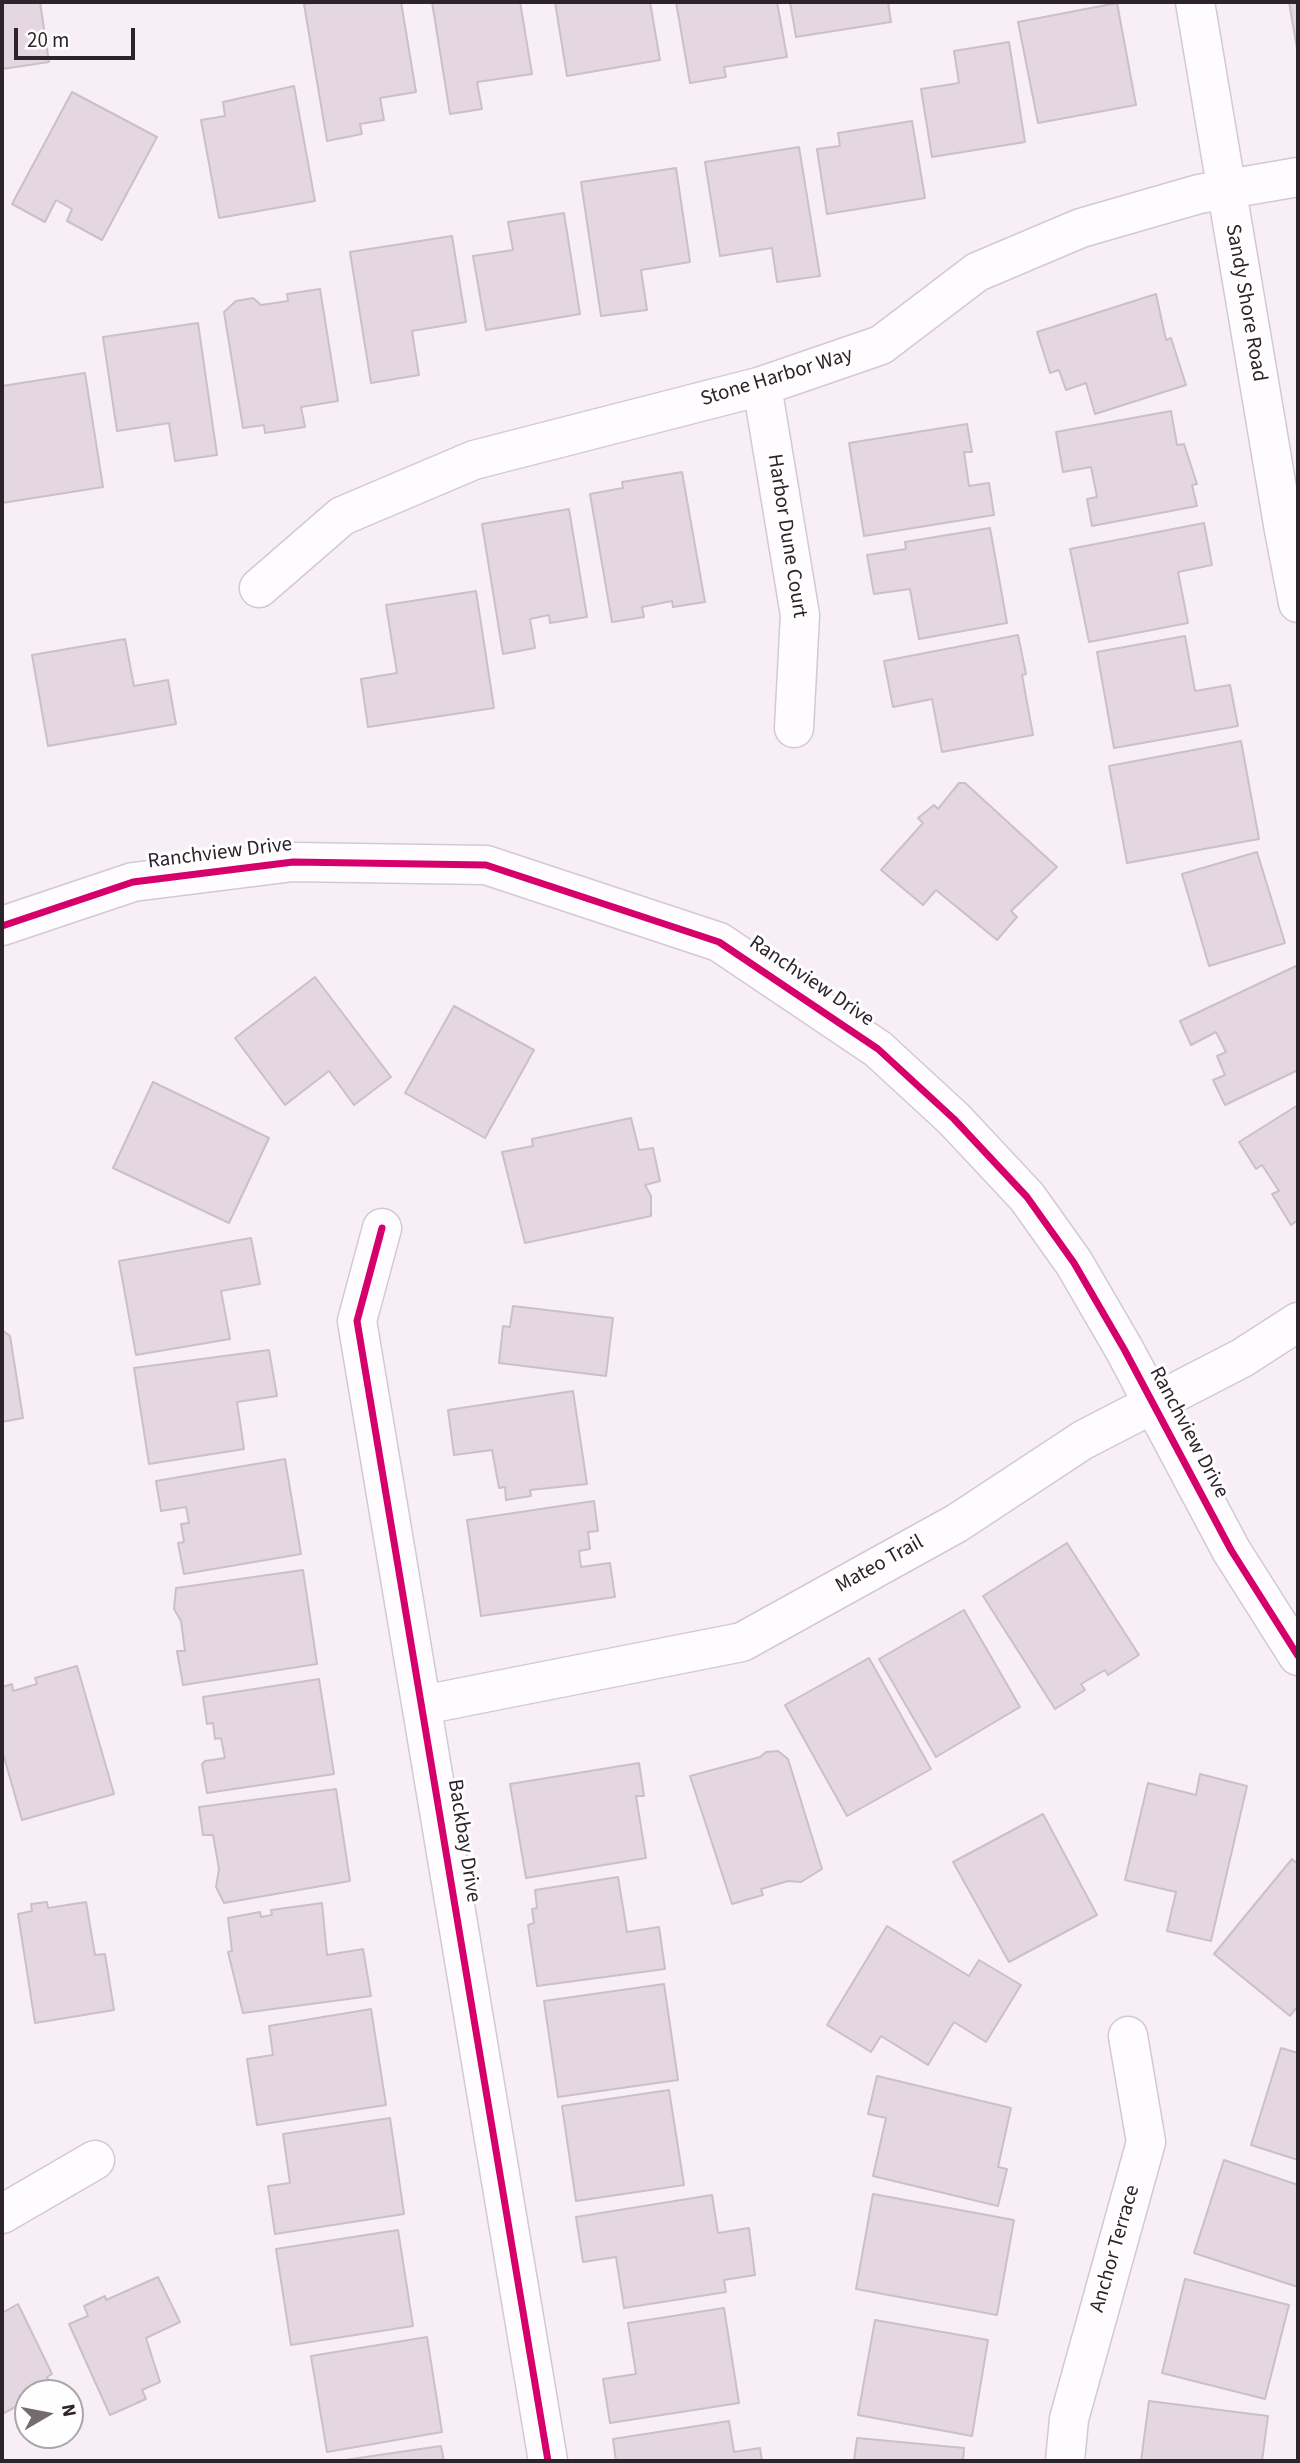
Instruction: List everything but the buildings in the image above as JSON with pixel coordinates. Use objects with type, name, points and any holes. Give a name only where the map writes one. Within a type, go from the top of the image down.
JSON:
[{"type":"street","name":"Sandy Shore Road","points":[[1195,2],[1298,603]]},
{"type":"street","name":"Stone Harbor Way","points":[[259,588],[342,516],[474,460],[762,386],[881,345],[976,272],[1058,238],[1107,220],[1199,194],[1298,177]]},
{"type":"street","name":"Harbor Dune Court","points":[[762,386],[800,615],[794,728]]},
{"type":"street","name":"Ranchview Drive","points":[[2,926],[133,882],[293,862],[486,864],[719,942],[878,1049],[954,1119],[1027,1197],[1074,1264],[1124,1349],[1231,1550],[1298,1656]]},
{"type":"street","name":"Backbay Drive","points":[[382,1228],[357,1321],[548,2461]]},
{"type":"street","name":"Mateo Trail","points":[[423,1704],[742,1642],[957,1523],[1083,1440],[1242,1358],[1298,1322]]},
{"type":"street","name":"Anchor Terrace","points":[[1065,2461],[1069,2419],[1146,2142],[1128,2036]]},
{"type":"street","points":[[2,2214],[95,2161]]},
{"type":"cycle path","points":[[2,926],[133,882],[293,862],[486,865],[719,942],[878,1049],[954,1119],[1027,1197],[1074,1263],[1124,1349],[1231,1550],[1298,1656]]},
{"type":"cycle path","points":[[382,1228],[357,1321],[548,2461]]}]
